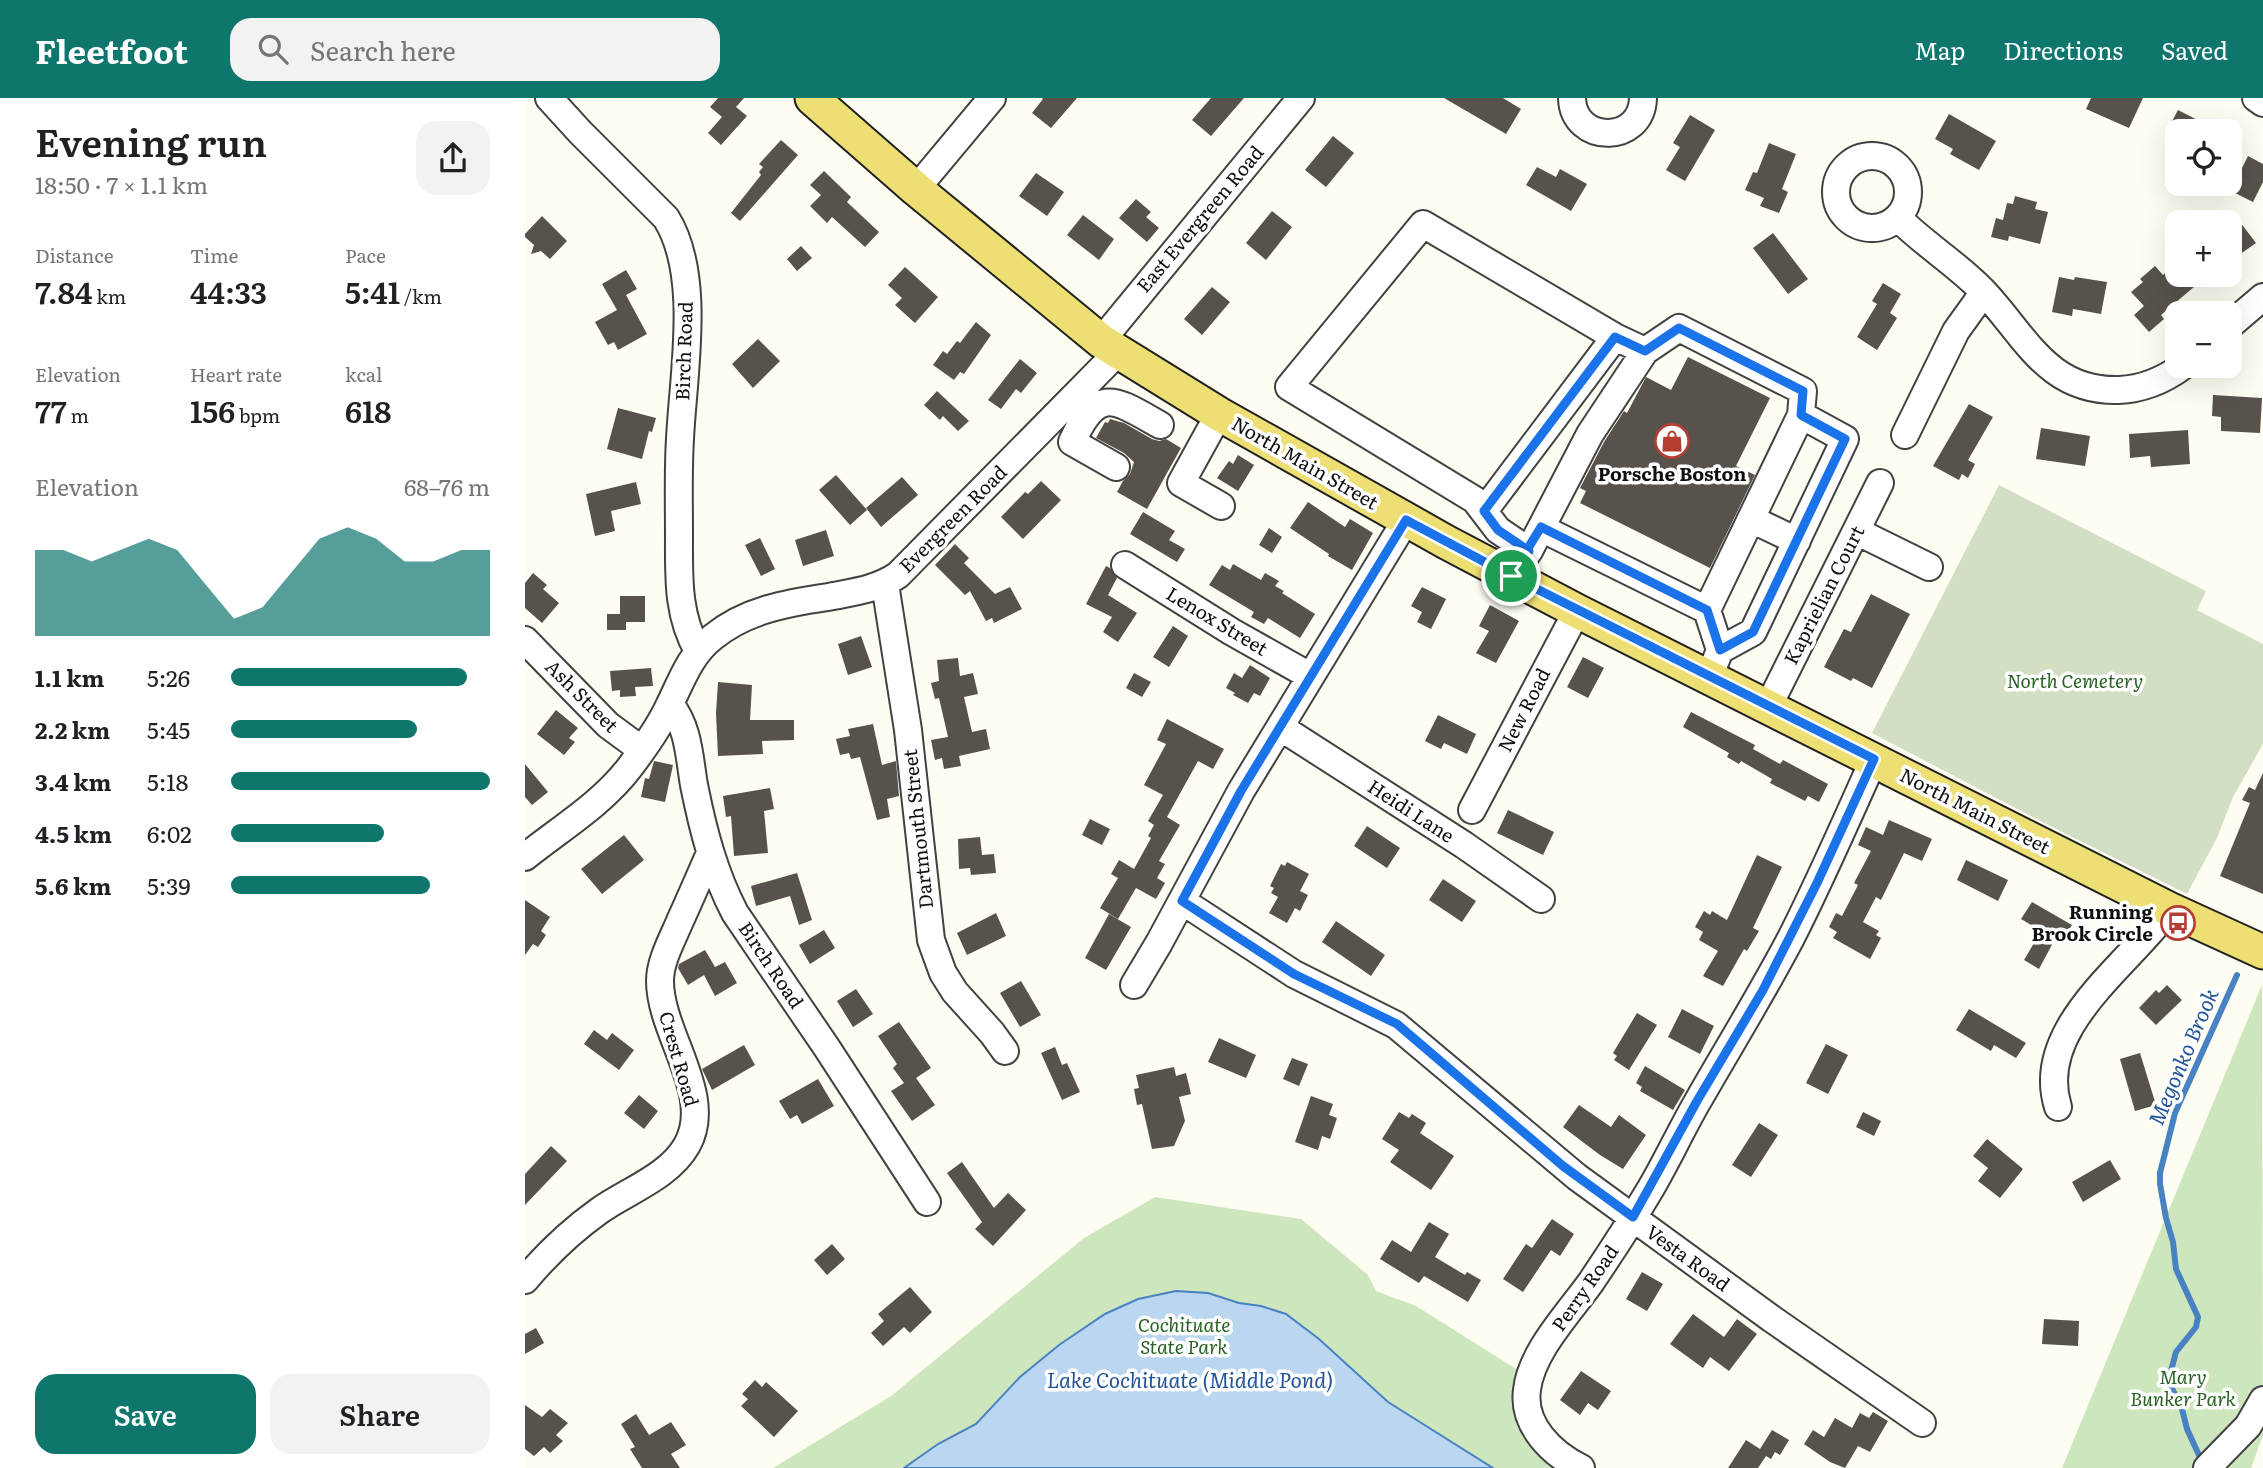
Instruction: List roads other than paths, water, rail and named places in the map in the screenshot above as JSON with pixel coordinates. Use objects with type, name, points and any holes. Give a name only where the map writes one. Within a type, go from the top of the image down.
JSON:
[{"type":"main road","name":"North Main Street","points":[[812,98],[916,189],[1109,346],[1219,414],[1406,520],[1527,551],[1577,611],[1715,664],[1768,707],[2169,909],[2263,953]]},
{"type":"street","points":[[916,189],[992,98]]},
{"type":"street","name":"East Evergreen Road","points":[[1109,346],[1301,98]]},
{"type":"street","points":[[1572,98],[1580,121],[1590,129],[1602,133],[1615,133],[1633,124],[1640,114],[1643,98]]},
{"type":"street","points":[[2256,98],[2263,103]]},
{"type":"street","name":"Birch Road","points":[[552,99],[580,132],[666,218],[681,251],[685,272],[686,328],[680,442],[679,594],[690,637],[698,651]]},
{"type":"street","points":[[1898,218],[1984,292],[2045,364],[2073,382],[2098,389],[2124,390],[2165,377]]},
{"type":"street","points":[[1645,351],[1615,337],[1423,224],[1289,387],[1475,500],[1498,530],[1527,551],[1707,610]]},
{"type":"street","points":[[1905,435],[1956,331],[1984,292]]},
{"type":"street","points":[[2242,315],[2263,297]]},
{"type":"street","points":[[1527,551],[1590,434],[1645,351],[1679,328],[1803,391],[1801,415],[1707,610],[1715,664]]},
{"type":"street","points":[[1484,511],[1615,337]]},
{"type":"street","name":"Evergreen Road","points":[[525,857],[574,821],[629,768],[670,704],[698,651],[713,637],[735,622],[757,612],[782,604],[867,590],[885,584],[909,567],[1109,346]]},
{"type":"street","points":[[1116,467],[1072,442],[1087,414],[1102,403],[1113,401],[1152,421],[1166,381]]},
{"type":"street","points":[[1219,414],[1181,483],[1221,506]]},
{"type":"street","points":[[1715,664],[1753,632],[1845,439],[1801,415]]},
{"type":"street","name":"Kaprielian Court","points":[[1768,707],[1880,483]]},
{"type":"street","points":[[1751,519],[1797,541]]},
{"type":"street","points":[[1134,985],[1241,791],[1406,520]]},
{"type":"street","points":[[1856,531],[1929,567]]},
{"type":"street","name":"Lenox Street","points":[[1125,565],[1310,676]]},
{"type":"street","name":"Dartmouth Street","points":[[885,584],[908,730],[931,940],[943,973],[955,992],[1005,1051]]},
{"type":"street","name":"New Road","points":[[1472,810],[1577,611]]},
{"type":"street","name":"Ash Street","points":[[525,640],[608,724],[643,748]]},
{"type":"street","name":"Birch Road","points":[[670,704],[678,715],[687,740],[710,853],[724,892],[735,913],[927,1202]]},
{"type":"street","name":"Heidi Lane","points":[[1280,727],[1464,845],[1541,900]]},
{"type":"street","name":"Perry Road","points":[[1581,1468],[1550,1447],[1537,1430],[1529,1412],[1526,1393],[1540,1354],[1633,1217],[1697,1101],[1763,990],[1817,883],[1874,759]]},
{"type":"street","name":"Crest Road","points":[[525,1280],[571,1233],[621,1195],[663,1171],[677,1158],[687,1143],[693,1128],[693,1095],[667,1019],[660,980],[669,947],[710,853]]},
{"type":"street","name":"Vesta Road","points":[[1182,901],[1294,974],[1397,1024],[1570,1172],[1772,1319],[1922,1423]]},
{"type":"street","points":[[2058,1107],[2053,1087],[2055,1066],[2075,1021],[2107,978],[2169,909]]},
{"type":"street","points":[[2210,1465],[2248,1426],[2263,1400]]},
{"type":"water","name":"Lake Cochituate (Middle Pond)","points":[[1176,1291],[1208,1293],[1286,1314],[1319,1339],[1388,1402],[1493,1468],[904,1468],[938,1444],[976,1424],[1020,1377],[1059,1345],[1105,1314],[1138,1299]]},
{"type":"waterway","name":"Megonko Brook","points":[[2203,1464],[2187,1429],[2181,1405],[2171,1387],[2171,1371],[2176,1352],[2196,1327],[2198,1317],[2176,1269],[2160,1173],[2175,1113],[2237,975]]},
{"type":"place","name":"Porsche Boston","points":[[1672,441]]},
{"type":"place","name":"Running Brook Circle","points":[[2178,923]]},
{"type":"park label","name":"North Cemetery","points":[[2075,681]]},
{"type":"park label","name":"Cochituate State Park","points":[[1184,1336]]},
{"type":"park label","name":"Mary Bunker Park","points":[[2183,1388]]}]
